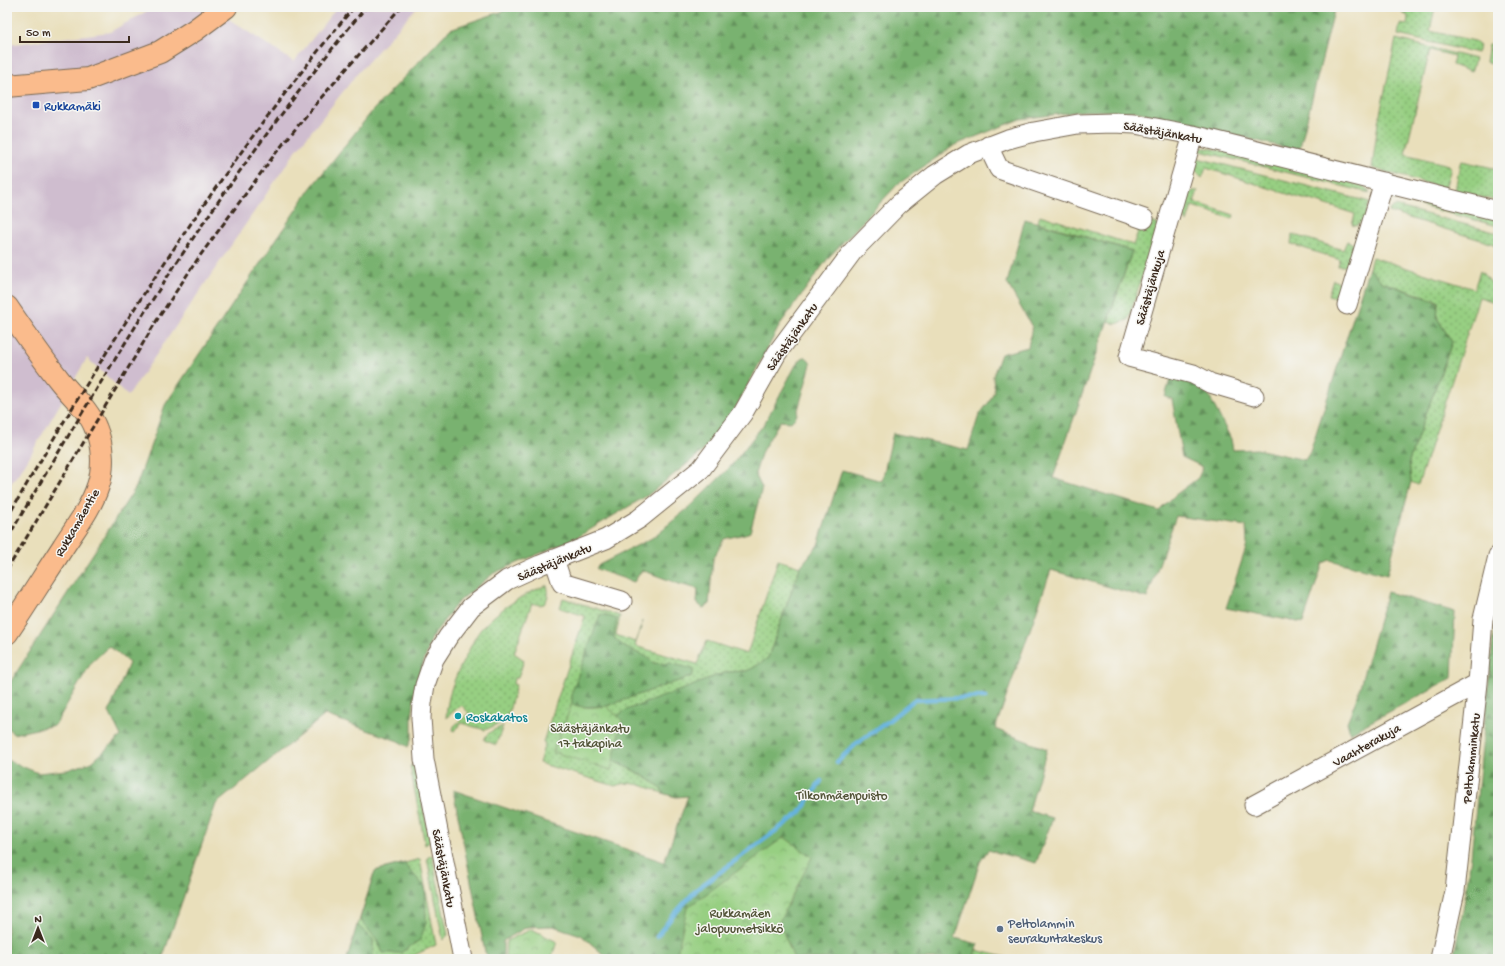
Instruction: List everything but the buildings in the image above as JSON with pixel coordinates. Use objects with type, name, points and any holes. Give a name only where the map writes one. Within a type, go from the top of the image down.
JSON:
[{"type":"main road","points":[[7,86],[88,79],[160,52],[196,30],[226,7]]},
{"type":"main road","name":"Rukkamäentie","points":[[7,307],[61,382],[88,415],[96,430],[101,456],[101,470],[98,485],[93,497],[75,529],[7,633]]},
{"type":"street","name":"Säästäjänkatu","points":[[463,959],[424,759],[421,718],[422,702],[425,685],[434,658],[471,607],[507,580],[554,559],[606,539],[639,519],[701,469],[743,413],[777,352],[853,251],[904,200],[935,175],[964,157],[988,146],[1034,132],[1078,124],[1135,124],[1193,135],[1498,210]]},
{"type":"street","name":"Säästäjänkuja","points":[[1193,135],[1129,357],[1193,374],[1210,383],[1254,396]]},
{"type":"street","points":[[988,146],[997,173],[1144,219]]},
{"type":"street","points":[[1347,305],[1384,182]]},
{"type":"street","name":"Peltolamminkatu","points":[[1440,959],[1455,891],[1478,683],[1483,619],[1498,556]]},
{"type":"street","points":[[554,559],[562,582],[622,601]]},
{"type":"street","name":"Vaahterakuja","points":[[1254,805],[1478,683]]},
{"type":"shaded area","points":[[154,7],[210,7],[294,62],[337,7],[417,7],[357,74],[295,152],[128,396],[87,358],[25,464],[7,489],[7,45],[110,32]]},
{"type":"green space","points":[[515,7],[1335,7],[1299,151],[1135,111],[1083,111],[1020,119],[955,145],[898,184],[829,257],[781,323],[736,407],[702,452],[648,495],[576,538],[494,573],[457,603],[432,637],[416,685],[412,718],[412,737],[408,747],[398,741],[325,715],[216,804],[162,959],[7,959],[7,760],[38,773],[67,770],[92,762],[121,736],[109,712],[129,663],[109,646],[91,663],[55,725],[13,734],[7,726],[7,687],[136,487],[165,405],[310,189],[374,109],[450,29]]},
{"type":"green space","points":[[1403,7],[1435,7],[1430,31],[1475,41],[1480,45],[1477,53],[1398,35],[1400,24],[1407,25],[1408,16],[1402,13]]},
{"type":"green space","points":[[1396,39],[1475,59],[1471,72],[1452,65],[1454,56],[1430,50],[1405,154],[1449,165],[1451,168],[1444,188],[1372,168],[1378,123]]},
{"type":"green space","points":[[1489,44],[1498,44],[1498,64],[1486,62]]},
{"type":"green space","points":[[1198,148],[1210,148],[1362,185],[1370,193],[1196,150]]},
{"type":"green space","points":[[1194,157],[1370,202],[1363,222],[1356,226],[1352,225],[1355,214],[1308,199],[1303,199],[1206,168],[1202,178],[1195,169]]},
{"type":"green space","points":[[1462,161],[1498,169],[1498,201],[1455,191],[1460,163]]},
{"type":"green space","points":[[1192,191],[1198,191],[1194,202],[1234,215],[1233,219],[1192,206],[1187,222],[1183,214],[1183,206],[1186,198]]},
{"type":"green space","points":[[1395,196],[1498,219],[1498,226],[1390,198]]},
{"type":"green space","points":[[1395,206],[1498,233],[1498,247],[1494,246],[1494,244],[1389,212]]},
{"type":"green space","points":[[1040,215],[1133,245],[1144,219],[1159,225],[1128,320],[1116,324],[1108,321],[1132,251],[1038,222]]},
{"type":"green space","name":"Tilkonmäenpuisto","points":[[1025,219],[1132,251],[1053,478],[1159,511],[1174,496],[1198,478],[1203,467],[1182,457],[1172,399],[1165,397],[1171,376],[1191,380],[1207,392],[1231,439],[1233,450],[1257,449],[1305,460],[1310,452],[1369,268],[1382,282],[1438,302],[1437,318],[1452,342],[1409,461],[1411,482],[1387,575],[1330,560],[1323,563],[1303,623],[1226,608],[1247,545],[1246,526],[1176,516],[1147,598],[1051,570],[995,729],[1047,749],[1029,811],[1053,818],[1036,863],[988,850],[980,862],[955,938],[978,944],[974,955],[986,959],[612,959],[603,954],[581,935],[553,926],[527,927],[503,941],[503,959],[490,959],[485,952],[453,790],[664,862],[688,796],[676,797],[665,794],[652,781],[642,775],[593,753],[616,724],[619,715],[626,710],[727,672],[746,671],[768,658],[800,567],[818,545],[842,470],[882,481],[893,433],[968,450],[979,415],[989,402],[994,391],[993,376],[1001,354],[1028,347],[1032,327],[1007,283]]},
{"type":"green space","points":[[1292,234],[1343,250],[1347,241],[1354,244],[1357,249],[1351,264],[1346,266],[1338,266],[1340,260],[1291,244]]},
{"type":"green space","points":[[1372,257],[1474,289],[1480,271],[1493,285],[1497,293],[1498,303],[1479,297],[1418,485],[1411,482],[1409,461],[1452,342],[1437,318],[1438,301],[1382,282],[1369,268]]},
{"type":"green space","points":[[1333,280],[1344,284],[1340,299],[1328,296]]},
{"type":"green space","points":[[803,357],[806,357],[811,364],[796,417],[791,422],[780,421],[762,451],[755,474],[762,488],[750,532],[724,539],[713,559],[709,605],[703,608],[697,603],[698,589],[679,584],[642,570],[634,582],[596,568],[599,565],[652,538],[692,505],[731,466],[764,424],[796,365]]},
{"type":"green space","points":[[778,560],[800,567],[768,658],[753,669],[727,672],[715,676],[616,724],[593,753],[642,775],[652,781],[665,794],[646,787],[628,783],[615,786],[539,763],[545,743],[543,742],[585,616],[560,608],[563,598],[620,616],[616,635],[635,642],[643,621],[635,646],[697,664],[707,641],[747,654]]},
{"type":"green space","points":[[547,585],[548,597],[544,604],[539,605],[532,603],[514,653],[524,660],[518,678],[514,678],[513,684],[516,685],[507,719],[485,730],[461,723],[455,731],[453,730],[454,726],[469,713],[461,705],[446,718],[451,690],[457,673],[473,641],[481,629],[495,615],[520,598]]},
{"type":"green space","points":[[1387,592],[1455,612],[1452,678],[1350,733],[1347,722],[1356,700]]},
{"type":"green space","points":[[1498,605],[1498,959],[1453,959],[1463,911],[1471,857],[1495,619]]},
{"type":"green space","points":[[602,614],[617,619],[614,635],[615,639],[626,648],[647,657],[653,663],[668,663],[693,669],[693,675],[606,706],[578,707],[572,704],[572,692],[600,615]]},
{"type":"green space","name":"Säästäjänkatu 17 takapiha","points":[[572,704],[585,707],[606,706],[622,720],[611,770],[553,752]]},
{"type":"green space","points":[[503,726],[496,745],[484,740],[489,733]]},
{"type":"green space","points":[[415,765],[430,842],[425,845],[410,766]]},
{"type":"green space","name":"Rukkamäen jalopuumetsikkö","points":[[784,837],[812,857],[779,922],[794,959],[676,959],[687,908]]},
{"type":"green space","points":[[432,855],[448,935],[443,940],[427,858]]},
{"type":"green space","points":[[420,859],[436,945],[406,959],[347,959],[375,871]]},
{"type":"green space","points":[[405,863],[425,887],[426,923],[420,940],[400,953],[383,953],[378,942],[360,919],[375,871]]},
{"type":"green space","points":[[357,925],[373,939],[373,959],[347,959]]},
{"type":"green space","points":[[532,929],[557,942],[551,959],[505,959],[506,941]]},
{"type":"green space","points":[[976,950],[1013,959],[986,959],[974,955]]},
{"type":"waterway","points":[[837,762],[857,743],[887,722],[914,700],[986,697]]},
{"type":"waterway","points":[[657,936],[697,889],[800,813],[821,781]]},
{"type":"railway","points":[[7,518],[86,385],[127,320],[213,191],[305,67],[354,7]]},
{"type":"railway","points":[[7,539],[109,369],[196,234],[250,156],[366,7]]},
{"type":"railway","points":[[7,570],[157,320],[199,257],[275,154],[318,101],[401,7]]},
{"type":"place","name":"Rukkamäki","points":[[36,105]]},
{"type":"place","name":"Roskakatos","points":[[458,716]]},
{"type":"place","name":"Peltolammin seurakuntakeskus","points":[[1000,929]]}]
